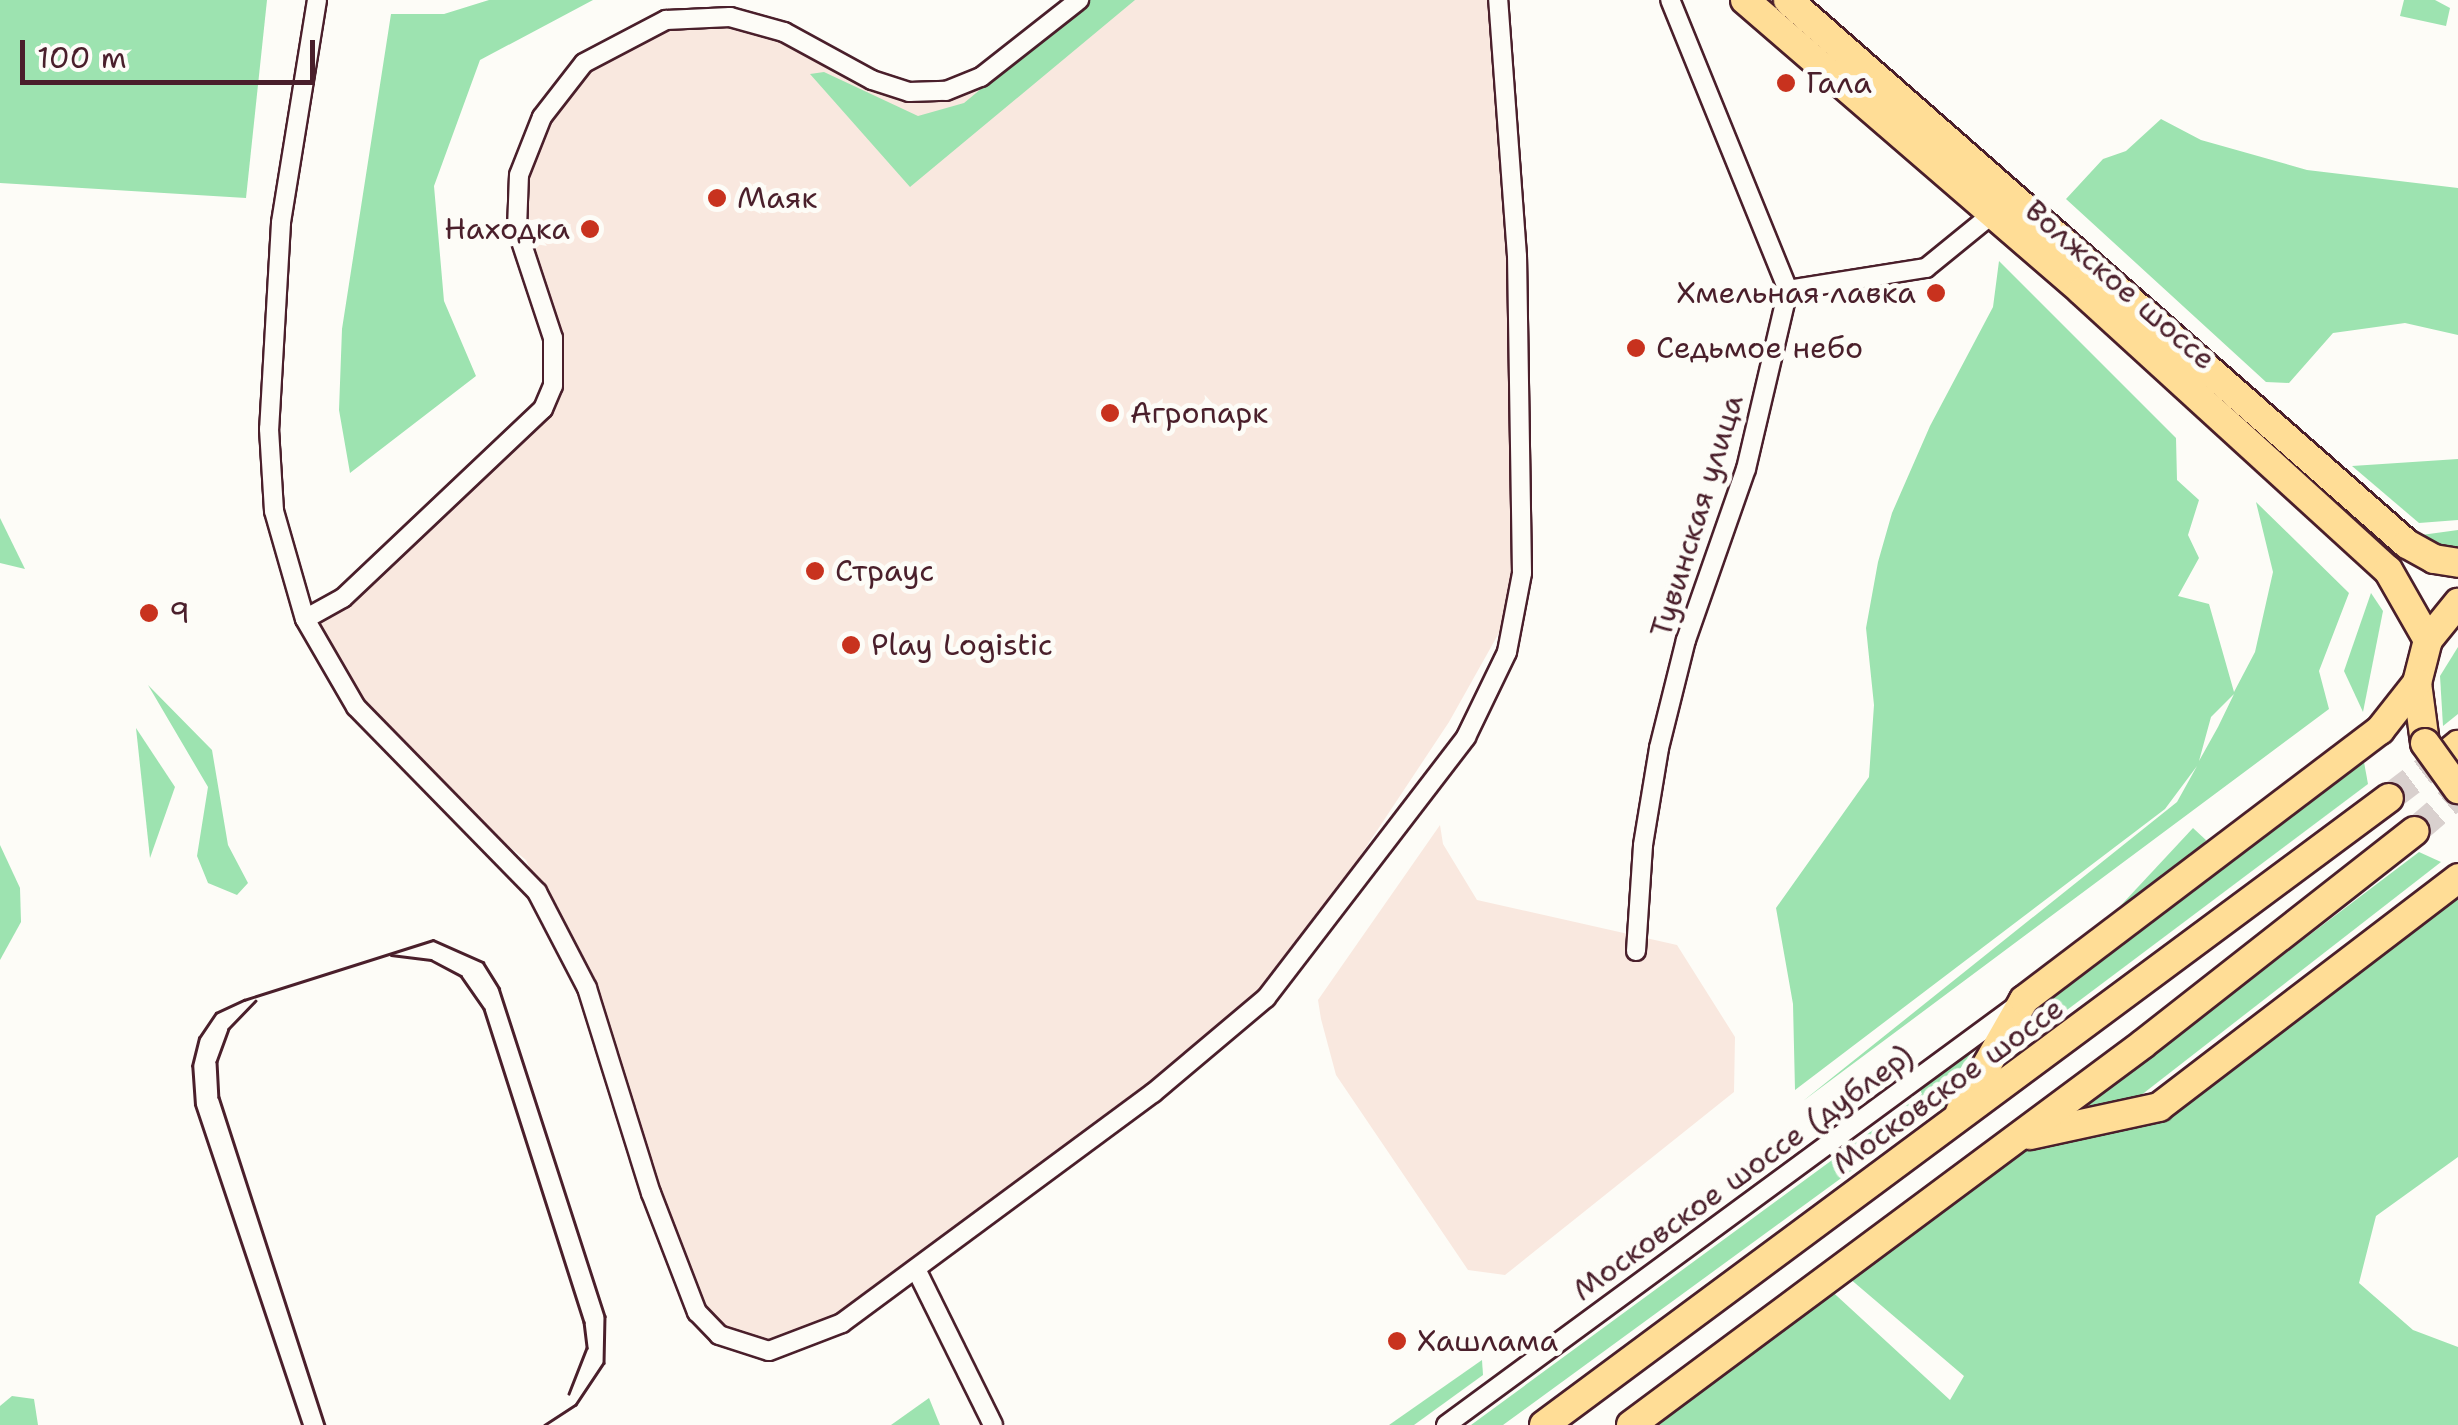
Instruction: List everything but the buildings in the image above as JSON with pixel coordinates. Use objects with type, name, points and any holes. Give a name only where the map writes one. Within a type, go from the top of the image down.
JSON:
[{"type":"main road","name":"Волжское шоссе","points":[[1745,0],[1991,214],[2388,570],[2428,640]]},
{"type":"main road","name":"Волжское шоссе","points":[[1788,0],[2392,531],[2434,560],[2458,563]]},
{"type":"main road","points":[[1954,1122],[2024,1000],[2380,730],[2416,683],[2428,640],[2458,603]]},
{"type":"main road","points":[[2416,683],[2445,746],[2458,789]]},
{"type":"main road","name":"Московское шоссе","points":[[1544,1425],[2389,798]]},
{"type":"main road","points":[[1632,1425],[2020,1136],[2415,831]]},
{"type":"main road","points":[[2020,1136],[2159,1107],[2458,878]]},
{"type":"street","points":[[317,0],[281,223],[268,430],[274,511],[305,619],[356,707],[537,892],[567,941],[697,1312],[719,1335],[769,1350],[842,1323],[1154,1094],[1266,998],[1466,736],[1494,685],[1517,612],[1523,520],[1517,256],[1498,0]]},
{"type":"street","points":[[305,619],[343,598],[543,410],[553,386],[553,338],[517,229],[519,175],[542,117],[584,63],[666,20],[730,18],[784,32],[872,80],[909,92],[946,91],[981,77],[1079,0]]},
{"type":"street","points":[[1670,0],[1788,290],[1926,268],[1991,214]]},
{"type":"street","name":"Тувинская улица","points":[[1636,951],[1659,748],[1686,640],[1746,469],[1788,290]]},
{"type":"street","name":"Московское шоссе (дублер)","points":[[1446,1425],[2024,1000]]},
{"type":"street","points":[[916,1269],[993,1425]]},
{"type":"shaded area","points":[[1073,0],[1495,0],[1509,114],[1518,599],[1449,722],[1266,998],[842,1323],[769,1351],[697,1312],[606,1040],[526,860],[410,766],[305,619],[530,429],[556,364],[517,201],[542,117],[612,44],[683,19],[758,23],[909,92],[981,77]]},
{"type":"shaded area","points":[[1440,825],[1443,844],[1477,900],[1677,945],[1735,1037],[1734,1092],[1505,1275],[1468,1270],[1336,1075],[1318,1000]]},
{"type":"green space","points":[[0,0],[267,0],[246,198],[0,183]]},
{"type":"green space","points":[[489,0],[593,0],[480,60],[434,186],[444,301],[476,376],[350,473],[339,410],[342,329],[391,14],[444,14]]},
{"type":"green space","points":[[1088,0],[1135,0],[910,187],[810,74],[824,72],[918,116],[964,103]]},
{"type":"green space","points":[[2404,0],[2435,0],[2450,8],[2446,26],[2400,16]]},
{"type":"green space","points":[[2161,119],[2201,140],[2307,170],[2458,188],[2458,335],[2405,323],[2333,333],[2289,383],[2266,382],[2066,199],[2103,159],[2126,151]]},
{"type":"green space","points":[[1999,261],[2176,438],[2177,480],[2199,500],[2188,535],[2199,558],[2178,596],[2209,604],[2234,692],[2255,652],[2273,572],[2256,502],[2349,593],[2319,671],[2329,709],[1803,1101],[2177,802],[2197,766],[2165,809],[1795,1090],[1793,1004],[1776,908],[1869,777],[1874,705],[1866,628],[1878,562],[1892,513],[1930,426],[1993,307]],"holes":[[[2234,694],[2199,761],[2211,717]]]},
{"type":"green space","points":[[2458,459],[2458,520],[2419,523],[2352,466]]},
{"type":"green space","points":[[0,518],[25,569],[0,563]]},
{"type":"green space","points":[[2458,530],[2458,547],[2421,553],[2414,536]]},
{"type":"green space","points":[[2371,593],[2383,611],[2363,712],[2344,671]]},
{"type":"green space","points":[[2458,647],[2458,714],[2443,726],[2440,676]]},
{"type":"green space","points":[[148,685],[212,750],[228,845],[248,883],[237,895],[208,883],[197,856],[208,787]]},
{"type":"green space","points":[[136,728],[175,787],[150,858]]},
{"type":"green space","points":[[2364,762],[2368,784],[1983,1073],[2014,1019]]},
{"type":"green space","points":[[2193,828],[2206,840],[1948,1117],[1935,1104]]},
{"type":"green space","points":[[0,845],[20,888],[21,922],[0,960]]},
{"type":"green space","points":[[2419,852],[2441,862],[2140,1096],[2076,1112]]},
{"type":"green space","points":[[2458,893],[2458,1157],[2376,1216],[2359,1283],[2413,1330],[2458,1347],[2458,1425],[1631,1425],[1825,1285],[1950,1400],[1964,1376],[1842,1272],[2020,1137],[2159,1107]]},
{"type":"green space","points":[[1973,1050],[1929,1114],[1503,1425],[1471,1425],[1922,1094],[1918,1085]]},
{"type":"green space","points":[[1482,1360],[1483,1375],[1414,1425],[1389,1425]]},
{"type":"green space","points":[[12,1396],[34,1399],[38,1425],[0,1425],[0,1406]]},
{"type":"green space","points":[[929,1398],[940,1425],[891,1425]]},
{"type":"tunnel","points":[[2389,798],[2452,750]]},
{"type":"tunnel","points":[[2415,831],[2458,794]]},
{"type":"tram line","points":[[302,1425],[195,1105],[192,1066],[199,1038],[216,1013],[244,1000],[433,940],[483,962],[499,988],[605,1316],[604,1363],[576,1405],[545,1425]]},
{"type":"tram line","points":[[391,955],[431,960],[461,976],[484,1009],[584,1322],[587,1348],[569,1394]]},
{"type":"tram line","points":[[256,1001],[229,1029],[217,1062],[219,1097],[325,1425]]},
{"type":"place","name":"Гала","points":[[1786,83]]},
{"type":"place","name":"Маяк","points":[[717,198]]},
{"type":"place","name":"Находка","points":[[590,229]]},
{"type":"place","name":"Хмельная лавка","points":[[1936,293]]},
{"type":"place","name":"Седьмое небо","points":[[1636,348]]},
{"type":"place","name":"Агропарк","points":[[1110,413]]},
{"type":"place","name":"Страус","points":[[815,571]]},
{"type":"place","name":"9","points":[[149,613]]},
{"type":"place","name":"Play Logistic","points":[[851,645]]},
{"type":"place","name":"Хашлама","points":[[1397,1341]]}]
